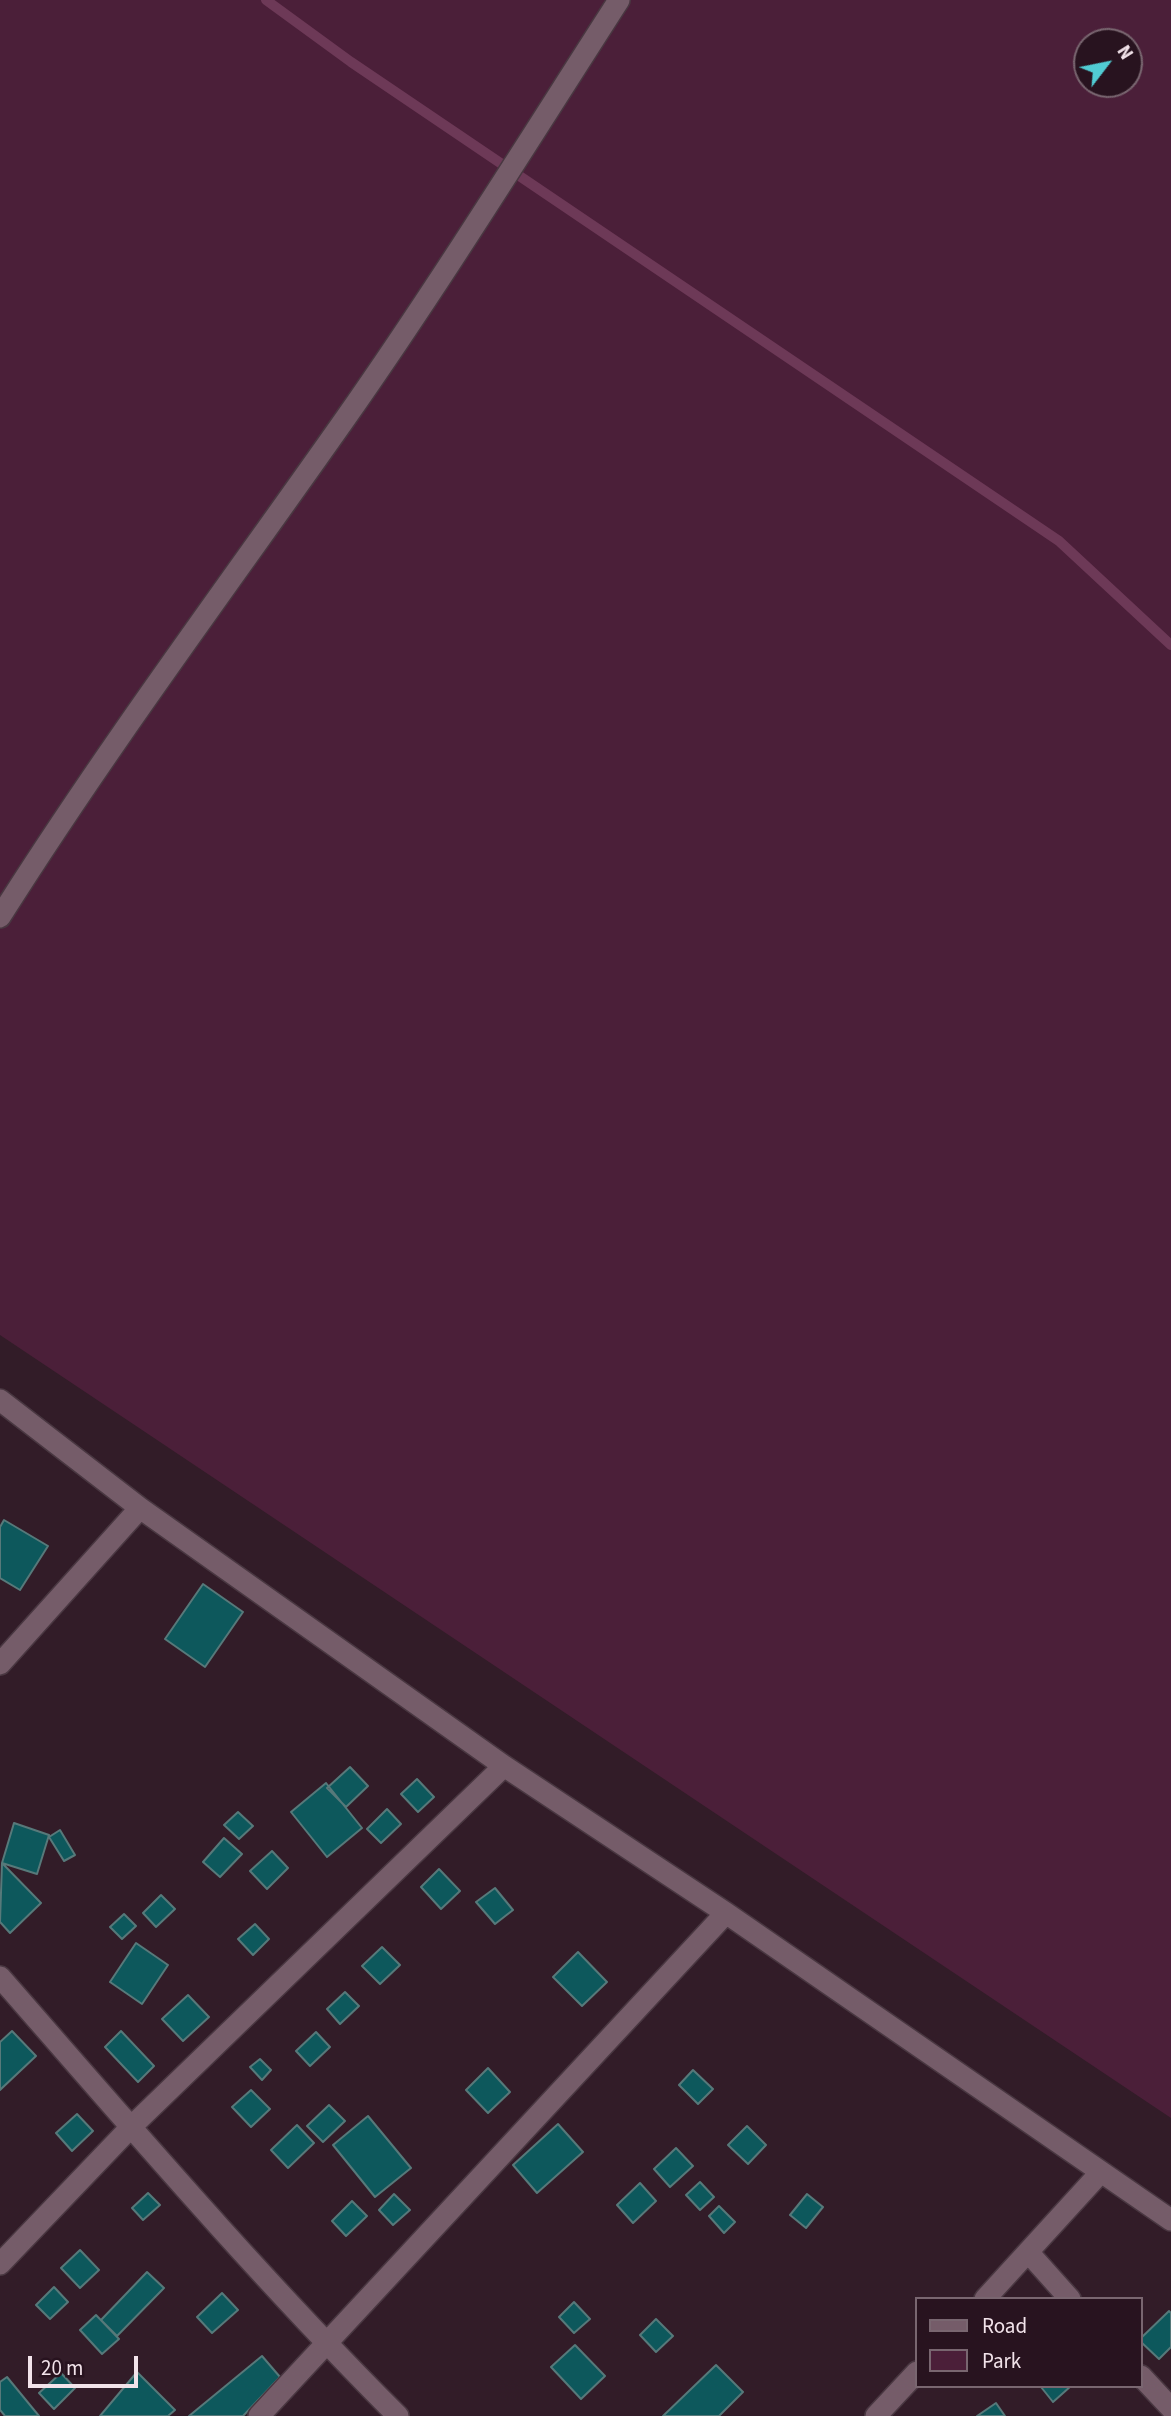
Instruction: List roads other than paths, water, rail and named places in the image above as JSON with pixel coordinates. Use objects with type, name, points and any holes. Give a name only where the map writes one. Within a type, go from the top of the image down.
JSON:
[{"type":"street","points":[[0,917],[53,833],[347,416],[619,0]]},
{"type":"street","points":[[0,1400],[140,1508],[504,1766],[726,1913],[1171,2220]]},
{"type":"street","points":[[0,1664],[140,1508]]},
{"type":"street","points":[[0,2264],[131,2127],[504,1766]]},
{"type":"street","points":[[259,2416],[726,1913]]},
{"type":"street","points":[[0,1977],[327,2345],[398,2416]]},
{"type":"street","points":[[987,2297],[1100,2173]]},
{"type":"street","points":[[1028,2252],[1068,2297]]},
{"type":"street","points":[[876,2416],[916,2373]]},
{"type":"street","points":[[1143,2378],[1171,2408]]},
{"type":"waterway","points":[[266,0],[351,62],[1059,541],[1171,645]]}]
